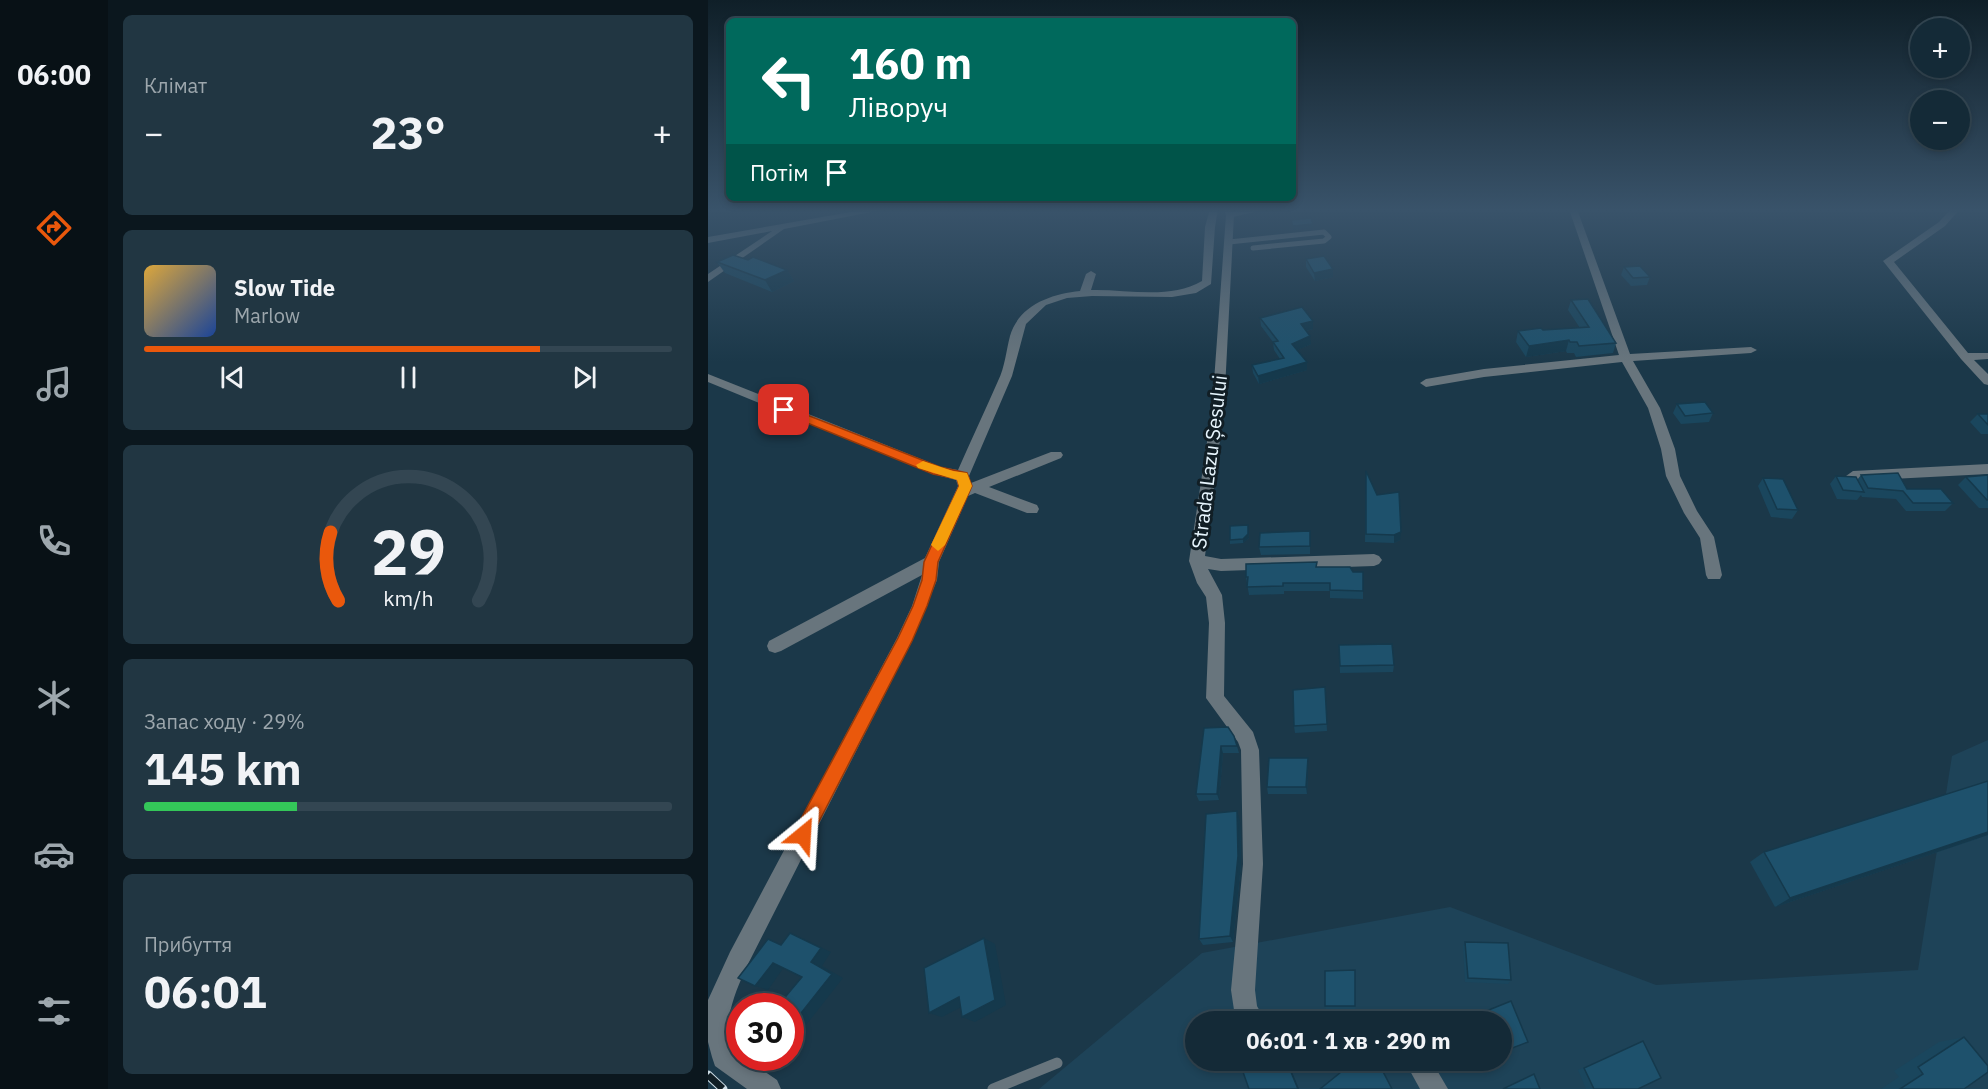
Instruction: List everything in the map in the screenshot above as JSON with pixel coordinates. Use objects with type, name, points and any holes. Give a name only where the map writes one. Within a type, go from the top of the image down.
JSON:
[{"type":"street","points":[[708,279],[736,260]]},
{"type":"street","points":[[768,1089],[724,1057],[717,1026],[719,1002],[738,960],[920,606],[929,580],[931,562],[967,485],[1008,372],[1012,350],[1024,318],[1042,304],[1057,298],[1084,294],[1176,294],[1196,291],[1207,282],[1208,260]]},
{"type":"street","name":"Strada Lazu Șesului","points":[[1228,260],[1218,409],[1197,561],[1205,583],[1214,595],[1217,623],[1215,698],[1246,738],[1250,750],[1253,864],[1243,990],[1247,1011]]},
{"type":"street","points":[[1591,260],[1626,358],[1654,408],[1668,449],[1673,476],[1691,513],[1707,537],[1714,575]]},
{"type":"street","points":[[1890,260],[1888,261],[1965,357],[1988,381]]},
{"type":"street","points":[[1084,294],[1091,274]]},
{"type":"street","points":[[1426,383],[1484,373],[1626,358],[1751,350]]},
{"type":"street","points":[[1965,357],[1988,356]]},
{"type":"street","points":[[708,378],[938,471],[967,485],[1032,509]]},
{"type":"street","points":[[967,485],[1056,455]]},
{"type":"street","points":[[1853,476],[1988,470]]},
{"type":"street","points":[[1197,561],[1221,565],[1374,560]]},
{"type":"street","points":[[775,646],[931,562]]},
{"type":"street","points":[[1423,1071],[1435,1089]]},
{"type":"lane","points":[[993,1089],[1057,1063]]},
{"type":"shaded area","points":[[1988,740],[1988,1089],[1039,1089],[1202,953],[1450,907],[1656,985],[1918,970],[1952,756]]},
{"type":"building","points":[[722,260],[760,260],[787,270],[765,280],[717,262]]},
{"type":"building","points":[[1306,260],[1327,260],[1333,269],[1314,273]]},
{"type":"building","points":[[1640,266],[1650,277],[1633,278],[1624,267]]},
{"type":"building","points":[[1588,299],[1616,343],[1579,346],[1577,342],[1569,340],[1529,346],[1518,331],[1589,327],[1571,300]]},
{"type":"building","points":[[1302,307],[1313,321],[1301,324],[1310,336],[1292,344],[1307,362],[1258,376],[1252,365],[1284,358],[1273,342],[1278,341],[1260,318]]},
{"type":"building","points":[[1705,402],[1713,413],[1685,416],[1677,404]]},
{"type":"building","points":[[1978,414],[1988,414],[1988,425]]},
{"type":"building","points":[[1366,471],[1377,495],[1399,492],[1401,532],[1394,535],[1366,534]]},
{"type":"building","points":[[1898,473],[1907,489],[1941,489],[1953,503],[1913,503],[1903,491],[1868,488],[1861,475]]},
{"type":"building","points":[[1988,475],[1988,500],[1987,500],[1966,477]]},
{"type":"building","points":[[1836,476],[1856,477],[1864,492],[1843,490]]},
{"type":"building","points":[[1763,478],[1783,479],[1798,510],[1777,509]]},
{"type":"building","points":[[1248,525],[1248,534],[1243,539],[1230,540],[1230,526]]},
{"type":"building","points":[[1310,531],[1310,546],[1259,547],[1260,533]]},
{"type":"building","points":[[1317,562],[1316,567],[1350,567],[1353,572],[1363,572],[1363,591],[1330,590],[1330,583],[1283,583],[1283,586],[1247,587],[1246,564]]},
{"type":"building","points":[[1392,644],[1394,665],[1340,666],[1339,645]]},
{"type":"building","points":[[1325,687],[1327,724],[1294,726],[1293,690]]},
{"type":"building","points":[[1228,727],[1237,746],[1221,746],[1217,794],[1196,794],[1204,728]]},
{"type":"building","points":[[1269,758],[1308,758],[1306,787],[1267,787]]},
{"type":"building","points":[[1988,781],[1988,832],[1790,898],[1764,852]]},
{"type":"building","points":[[1237,811],[1238,856],[1230,936],[1199,939],[1206,814]]},
{"type":"building","points":[[790,933],[821,948],[811,962],[832,974],[804,1009],[804,993],[789,993],[802,977],[773,963],[755,986],[738,978],[768,939],[781,945]]},
{"type":"building","points":[[984,938],[995,1000],[962,1017],[959,997],[929,1013],[924,968]]},
{"type":"building","points":[[1465,942],[1508,943],[1511,980],[1468,978]]},
{"type":"building","points":[[1355,970],[1355,1006],[1325,1006],[1325,971]]},
{"type":"building","points":[[1511,1001],[1528,1042],[1512,1048],[1512,1011],[1486,1011]]},
{"type":"building","points":[[1964,1037],[1988,1066],[1988,1072],[1964,1089],[1900,1089],[1923,1074],[1918,1067]]},
{"type":"building","points":[[1643,1041],[1661,1078],[1638,1089],[1594,1089],[1584,1068]]},
{"type":"building","points":[[1291,1071],[1298,1089],[1249,1089],[1243,1072]]},
{"type":"building","points":[[1342,1071],[1383,1071],[1392,1089],[1320,1089]]},
{"type":"building","points":[[1534,1074],[1540,1089],[1503,1089]]},
{"type":"railway","points":[[708,1075],[723,1089]]},
{"type":"slow traffic","points":[[923,465],[952,476],[962,476],[965,486],[938,545]]},
{"type":"route","points":[[784,410],[938,471],[952,476],[962,476],[965,486],[931,562],[929,580],[904,641],[803,835]]}]
